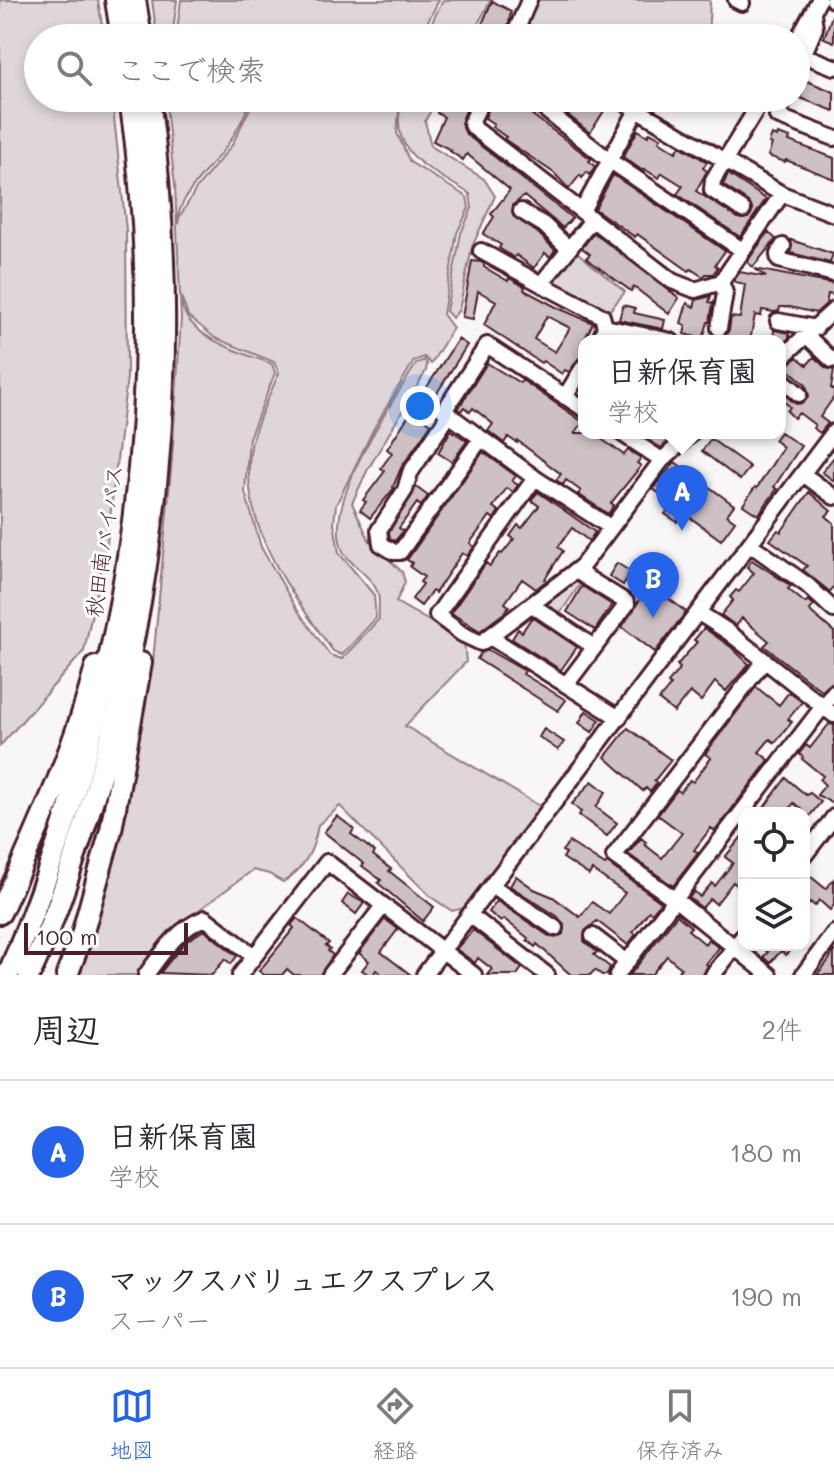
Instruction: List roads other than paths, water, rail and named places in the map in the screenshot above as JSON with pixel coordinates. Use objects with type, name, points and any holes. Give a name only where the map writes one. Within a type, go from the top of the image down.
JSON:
[{"type":"highway","points":[[116,0],[120,24]]},
{"type":"highway","points":[[135,0],[139,24]]},
{"type":"highway","name":"秋田南バイパス","points":[[8,975],[58,847],[100,706],[144,519],[145,248],[131,112]]},
{"type":"highway","name":"秋田南バイパス","points":[[29,975],[65,886],[99,782],[122,697],[165,341],[159,191],[151,112]]},
{"type":"highway","points":[[0,913],[41,821],[83,712],[113,601],[125,535],[144,519],[157,545],[132,723],[111,830],[82,935],[67,975]]},
{"type":"street","points":[[520,24],[529,0]]},
{"type":"street","points":[[810,54],[834,67]]},
{"type":"street","points":[[476,112],[471,123],[474,128],[672,281],[695,290],[721,282],[782,194]]},
{"type":"street","points":[[548,112],[609,160],[742,250]]},
{"type":"street","points":[[541,284],[569,249],[587,216],[609,160],[636,112]]},
{"type":"street","points":[[640,112],[782,194],[834,214]]},
{"type":"street","points":[[743,210],[712,190],[713,180],[755,112]]},
{"type":"street","points":[[779,112],[777,116],[834,138]]},
{"type":"street","points":[[521,211],[544,225],[569,249]]},
{"type":"street","points":[[783,246],[779,260],[834,274]]},
{"type":"street","points":[[481,251],[602,316],[602,334]]},
{"type":"street","points":[[719,328],[725,293],[721,282]]},
{"type":"street","points":[[786,354],[834,310]]},
{"type":"street","points":[[778,321],[811,332],[832,360]]},
{"type":"street","points":[[578,405],[487,345],[444,411],[480,440],[610,527]]},
{"type":"street","points":[[565,397],[578,376]]},
{"type":"street","points":[[786,383],[799,394]]},
{"type":"street","points":[[448,416],[410,473],[405,490],[379,530],[381,544],[400,552],[480,440]]},
{"type":"street","points":[[424,975],[834,432]]},
{"type":"street","points":[[630,439],[662,460]]},
{"type":"street","points":[[535,478],[437,615],[462,634],[481,643],[576,571],[662,460],[685,439]]},
{"type":"street","points":[[803,474],[834,497]]},
{"type":"street","points":[[750,544],[807,585],[834,610]]},
{"type":"street","points":[[566,685],[626,602],[576,571]]},
{"type":"street","points":[[532,605],[594,647]]},
{"type":"street","points":[[699,613],[828,710]]},
{"type":"street","points":[[490,637],[619,718]]},
{"type":"street","points":[[764,661],[614,856],[676,900],[769,975]]},
{"type":"street","points":[[617,975],[828,710],[834,692]]},
{"type":"street","points":[[810,848],[834,817]]},
{"type":"street","points":[[240,975],[327,862],[474,975]]},
{"type":"street","points":[[492,886],[555,928]]},
{"type":"street","points":[[330,975],[383,906]]},
{"type":"street","points":[[470,915],[547,975]]},
{"type":"street","points":[[146,975],[176,935],[205,918],[254,956]]},
{"type":"street","points":[[803,975],[834,934]]},
{"type":"street","points":[[593,936],[627,962]]},
{"type":"street","points":[[713,975],[738,943]]},
{"type":"place","name":"日新保育園","points":[[682,531]]},
{"type":"place","name":"マックスバリュエクスプレス","points":[[653,618]]}]
